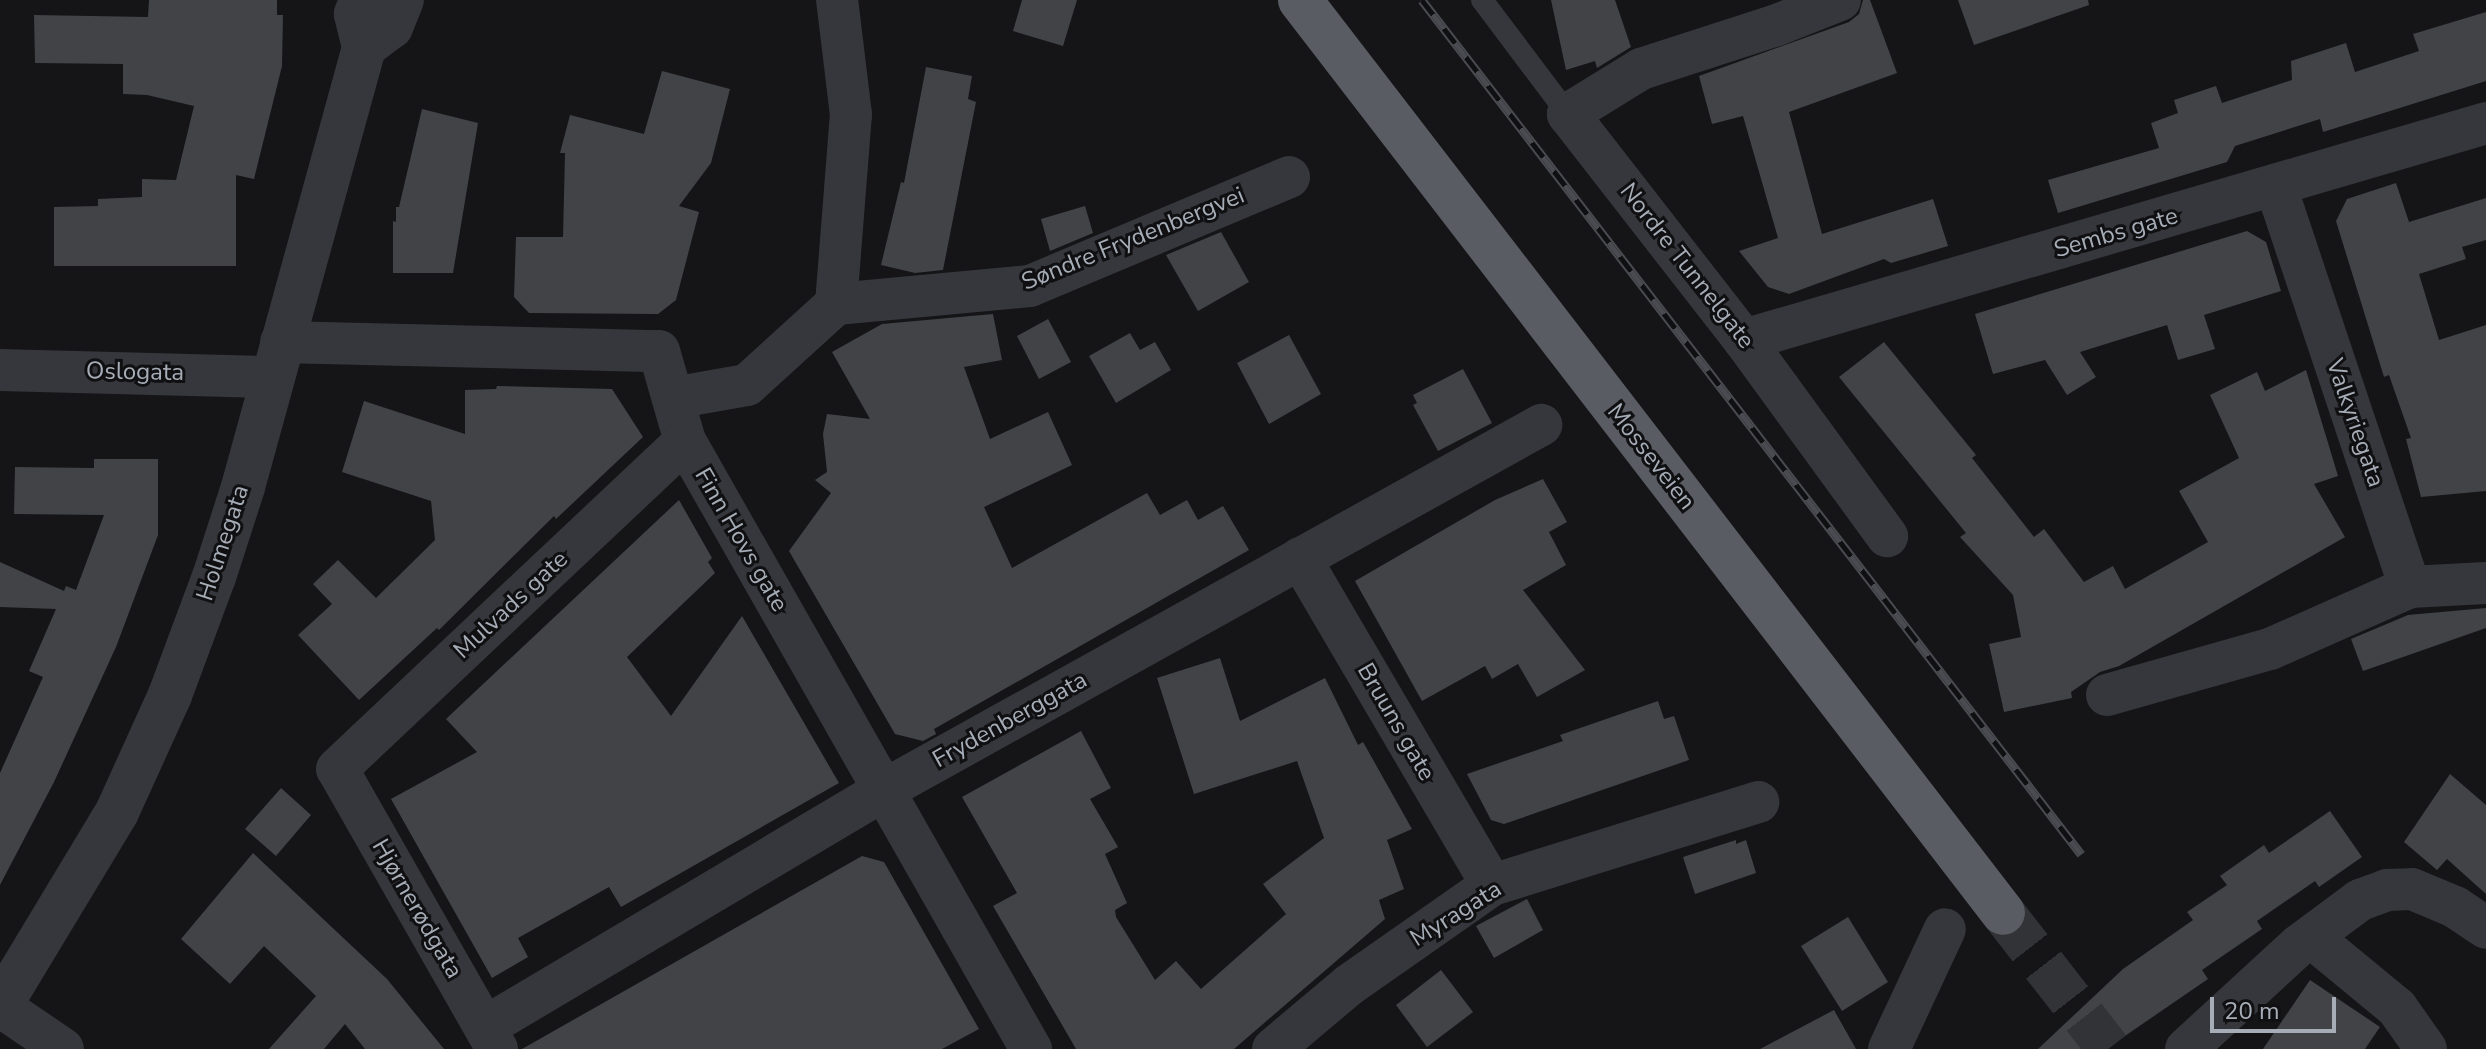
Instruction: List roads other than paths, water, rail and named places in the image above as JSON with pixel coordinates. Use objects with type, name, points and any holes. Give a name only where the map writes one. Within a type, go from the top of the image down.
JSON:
[{"type":"highway","name":"Mosseveien","points":[[1300,0],[2003,913]]},
{"type":"street","name":"Holmegata","points":[[0,1006],[117,812],[170,695],[243,487],[364,47],[356,14],[361,0]]},
{"type":"street","points":[[364,47],[391,27],[402,0]]},
{"type":"street","points":[[673,398],[747,385],[836,304],[851,115],[837,0]]},
{"type":"street","points":[[1568,114],[1641,69],[1777,25],[1840,0]]},
{"type":"street","name":"Nordre Tunnelgate","points":[[1568,114],[1744,340],[1887,536]]},
{"type":"street","name":"Sembs gate","points":[[1744,340],[2276,187],[2486,123]]},
{"type":"street","name":"Søndre Frydenbergvei","points":[[836,304],[1030,286],[1289,177]]},
{"type":"street","name":"Valkyriegata","points":[[2276,187],[2410,587]]},
{"type":"street","name":"Finn Hovs gate","points":[[276,360],[659,351],[685,441],[1031,1049]]},
{"type":"street","name":"Oslogata","points":[[0,370],[276,360]]},
{"type":"street","name":"Frydenberggata","points":[[491,1038],[884,790],[1541,425]]},
{"type":"street","name":"Mulvads gate","points":[[337,769],[685,441]]},
{"type":"street","name":"Bruuns gate","points":[[1300,558],[1492,885]]},
{"type":"street","points":[[2107,695],[2270,649],[2410,587],[2486,583]]},
{"type":"street","name":"Hjørnerødgata","points":[[337,769],[491,1038]]},
{"type":"street","name":"Myragata","points":[[1273,1049],[1349,985],[1492,885],[1758,802]]},
{"type":"street","points":[[2186,1049],[2311,937],[2360,900],[2387,890],[2412,889],[2455,907],[2486,928]]},
{"type":"street","points":[[1889,1049],[1945,929]]},
{"type":"street","points":[[2311,937],[2397,1008],[2426,1049]]},
{"type":"street","points":[[0,1006],[63,1049]]},
{"type":"lane","name":"Nordre Tunnelgate","points":[[1482,0],[1568,114]]},
{"type":"tunnel","points":[[2003,913],[2109,1049]]},
{"type":"railway","points":[[1422,0],[2081,854]]}]
